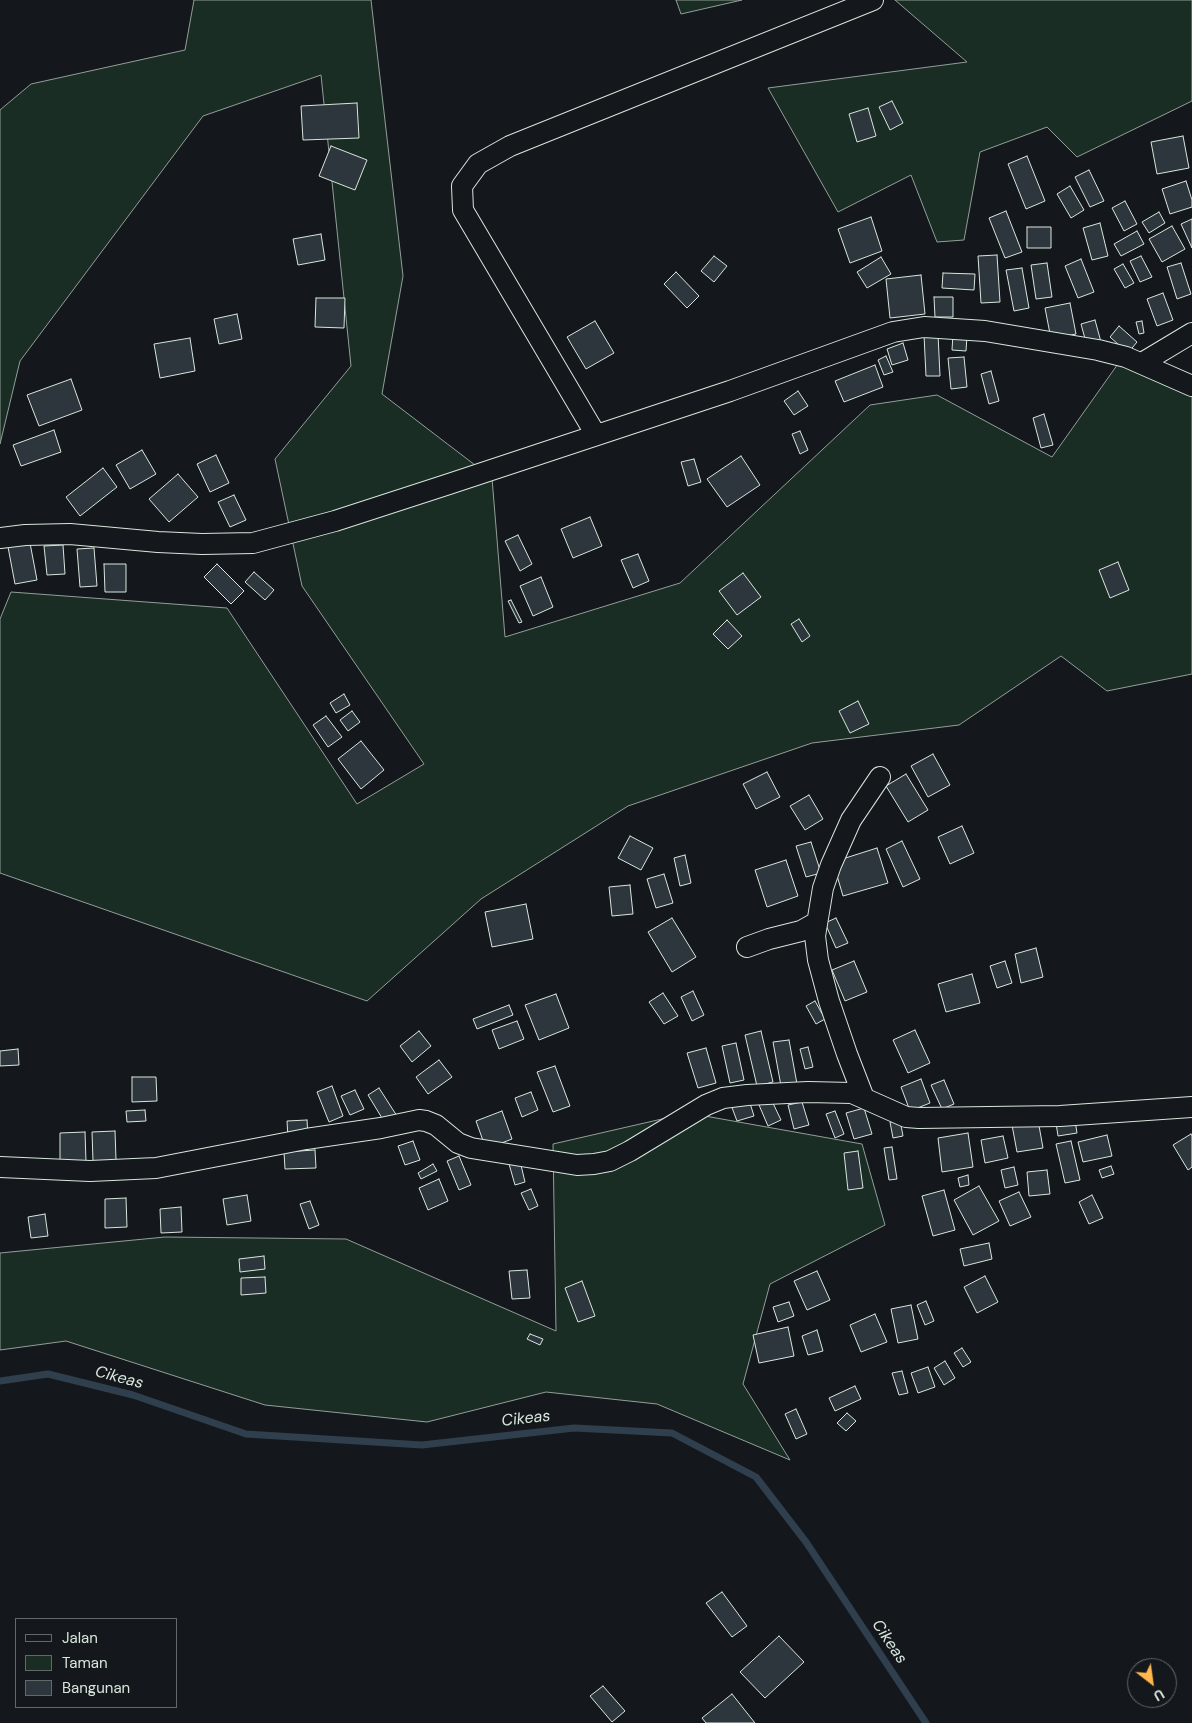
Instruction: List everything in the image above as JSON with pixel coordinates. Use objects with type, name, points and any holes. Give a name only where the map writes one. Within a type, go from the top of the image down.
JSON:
[{"type":"street","points":[[596,435],[463,210],[462,186],[478,164],[510,146],[873,0]]},
{"type":"street","points":[[0,538],[25,535],[70,534],[202,544],[253,542],[335,521],[730,391],[893,332],[924,327],[958,328],[1011,335],[1098,350],[1142,363],[1192,386]]},
{"type":"street","points":[[1142,363],[1192,334]]},
{"type":"street","points":[[864,1098],[847,1054],[818,960],[815,936],[823,888],[831,864],[851,820],[880,777]]},
{"type":"street","points":[[747,947],[769,939],[801,932],[817,922]]},
{"type":"street","points":[[0,1167],[90,1171],[156,1168],[306,1139],[381,1128],[419,1120],[436,1125],[458,1143],[471,1148],[577,1165],[594,1164],[610,1161],[630,1151],[706,1105],[723,1098],[808,1092],[852,1093],[899,1114],[919,1118],[1060,1116],[1192,1106]]},
{"type":"green space","points":[[194,0],[371,0],[403,276],[382,394],[492,478],[505,637],[680,583],[870,405],[937,395],[1052,457],[1120,361],[1146,349],[1192,385],[1192,674],[1107,691],[1061,656],[959,725],[812,743],[628,806],[481,899],[367,1001],[0,873],[0,619],[11,592],[227,608],[357,804],[424,764],[302,586],[275,459],[351,366],[321,75],[203,116],[20,361],[0,444],[0,110],[31,84],[185,50]]},
{"type":"green space","points":[[676,0],[742,0],[681,14]]},
{"type":"green space","points":[[895,0],[1192,0],[1192,101],[1077,157],[1047,127],[980,152],[964,240],[937,242],[911,175],[838,212],[768,88],[967,62]]},
{"type":"green space","points":[[688,1113],[862,1144],[885,1225],[770,1284],[743,1384],[790,1460],[657,1404],[546,1392],[427,1422],[265,1405],[66,1341],[0,1350],[0,1253],[165,1237],[346,1239],[556,1331],[553,1144]]},
{"type":"building","points":[[892,101],[903,123],[890,130],[879,107]]},
{"type":"building","points":[[357,103],[359,138],[303,140],[301,106]]},
{"type":"building","points":[[868,108],[876,136],[857,142],[849,114]]},
{"type":"building","points":[[1183,136],[1189,168],[1157,174],[1151,142]]},
{"type":"building","points":[[331,146],[367,160],[355,190],[319,176]]},
{"type":"building","points":[[1027,156],[1045,201],[1026,209],[1008,164]]},
{"type":"building","points":[[1089,170],[1104,201],[1090,207],[1075,177]]},
{"type":"building","points":[[1186,181],[1192,200],[1192,207],[1170,214],[1162,189]]},
{"type":"building","points":[[1070,186],[1084,210],[1071,218],[1057,194]]},
{"type":"building","points":[[1125,201],[1137,224],[1124,231],[1112,208]]},
{"type":"building","points":[[1006,211],[1022,252],[1005,258],[989,218]]},
{"type":"building","points":[[1159,212],[1165,223],[1149,233],[1142,222]]},
{"type":"building","points":[[871,217],[882,251],[850,263],[838,229]]},
{"type":"building","points":[[1192,219],[1192,248],[1181,224]]},
{"type":"building","points":[[1100,223],[1108,256],[1092,260],[1083,228]]},
{"type":"building","points":[[1172,226],[1185,249],[1162,262],[1149,239]]},
{"type":"building","points":[[1027,227],[1051,227],[1051,248],[1027,248]]},
{"type":"building","points":[[1137,231],[1144,244],[1121,256],[1114,244]]},
{"type":"building","points":[[321,234],[325,260],[298,265],[293,239]]},
{"type":"building","points":[[997,255],[1000,302],[981,303],[978,256]]},
{"type":"building","points":[[714,256],[727,266],[714,282],[701,271]]},
{"type":"building","points":[[1141,256],[1152,277],[1140,282],[1130,261]]},
{"type":"building","points":[[881,257],[891,274],[867,288],[857,272]]},
{"type":"building","points":[[1081,259],[1094,292],[1078,298],[1065,266]]},
{"type":"building","points":[[1047,263],[1052,297],[1036,299],[1031,265]]},
{"type":"building","points":[[1181,263],[1191,294],[1177,299],[1167,267]]},
{"type":"building","points":[[1123,264],[1134,283],[1125,288],[1114,269]]},
{"type":"building","points":[[1022,268],[1029,308],[1014,311],[1006,270]]},
{"type":"building","points":[[676,272],[699,296],[687,308],[664,284]]},
{"type":"building","points":[[943,273],[975,274],[974,290],[942,288]]},
{"type":"building","points":[[921,275],[925,314],[890,318],[886,279]]},
{"type":"building","points":[[1163,293],[1173,320],[1157,326],[1147,299]]},
{"type":"building","points":[[934,297],[953,297],[953,317],[935,317]]},
{"type":"building","points":[[316,298],[345,298],[344,328],[315,327]]},
{"type":"building","points":[[1070,303],[1076,334],[1051,339],[1045,308]]},
{"type":"building","points":[[237,314],[242,339],[219,344],[214,319]]},
{"type":"building","points":[[1095,320],[1101,342],[1087,346],[1081,324]]},
{"type":"building","points":[[595,321],[614,353],[586,369],[567,337]]},
{"type":"building","points":[[1142,321],[1144,333],[1139,334],[1136,322]]},
{"type":"building","points":[[1119,326],[1137,342],[1128,353],[1110,337]]},
{"type":"building","points":[[938,334],[940,376],[926,376],[924,335]]},
{"type":"building","points":[[953,334],[967,336],[966,351],[952,350]]},
{"type":"building","points":[[190,338],[195,371],[160,378],[154,344]]},
{"type":"building","points":[[903,343],[908,360],[892,365],[887,349]]},
{"type":"building","points":[[886,356],[893,372],[884,375],[878,360]]},
{"type":"building","points":[[964,357],[967,387],[951,389],[948,358]]},
{"type":"building","points":[[875,365],[883,387],[844,402],[835,381]]},
{"type":"building","points":[[991,371],[999,401],[989,404],[981,374]]},
{"type":"building","points":[[71,379],[82,410],[39,426],[27,395]]},
{"type":"building","points":[[798,391],[808,406],[794,415],[784,401]]},
{"type":"building","points":[[1044,414],[1053,445],[1041,448],[1033,418]]},
{"type":"building","points":[[54,430],[61,452],[21,466],[13,445]]},
{"type":"building","points":[[800,431],[808,450],[800,454],[792,434]]},
{"type":"building","points":[[142,450],[156,474],[130,489],[116,465]]},
{"type":"building","points":[[216,455],[229,483],[210,492],[197,464]]},
{"type":"building","points":[[741,456],[760,485],[727,507],[707,479]]},
{"type":"building","points":[[694,459],[701,482],[688,486],[681,462]]},
{"type":"building","points":[[103,468],[117,487],[80,516],[66,497]]},
{"type":"building","points":[[178,474],[198,497],[169,522],[149,499]]},
{"type":"building","points":[[234,495],[246,520],[230,527],[218,502]]},
{"type":"building","points":[[590,517],[602,546],[573,558],[561,529]]},
{"type":"building","points":[[518,535],[532,564],[520,571],[505,541]]},
{"type":"building","points":[[30,543],[37,580],[15,584],[8,547]]},
{"type":"building","points":[[63,545],[65,574],[47,575],[44,546]]},
{"type":"building","points":[[94,548],[97,586],[80,587],[77,549]]},
{"type":"building","points":[[638,554],[649,581],[633,588],[621,560]]},
{"type":"building","points":[[1118,562],[1129,590],[1110,598],[1099,570]]},
{"type":"building","points":[[104,564],[126,564],[126,592],[105,592]]},
{"type":"building","points":[[217,564],[244,591],[231,604],[204,577]]},
{"type":"building","points":[[254,572],[274,590],[265,600],[245,582]]},
{"type":"building","points":[[743,573],[761,597],[737,615],[719,591]]},
{"type":"building","points":[[541,577],[553,607],[533,616],[520,586]]},
{"type":"building","points":[[511,600],[522,622],[519,623],[508,601]]},
{"type":"building","points":[[799,619],[810,636],[802,642],[791,624]]},
{"type":"building","points":[[727,620],[742,636],[728,649],[713,634]]},
{"type":"building","points":[[344,694],[350,705],[336,713],[330,703]]},
{"type":"building","points":[[858,701],[869,724],[850,733],[839,711]]},
{"type":"building","points":[[352,711],[360,722],[348,731],[340,720]]},
{"type":"building","points":[[326,716],[342,737],[328,747],[313,725]]},
{"type":"building","points":[[361,741],[384,770],[361,789],[338,759]]},
{"type":"building","points":[[933,754],[950,785],[928,797],[911,766]]},
{"type":"building","points":[[767,772],[780,797],[756,809],[743,784]]},
{"type":"building","points":[[906,774],[928,810],[908,822],[886,786]]},
{"type":"building","points":[[809,795],[823,819],[805,830],[790,806]]},
{"type":"building","points":[[962,826],[974,853],[950,864],[938,837]]},
{"type":"building","points":[[630,836],[653,848],[641,870],[618,858]]},
{"type":"building","points":[[902,841],[920,879],[903,887],[886,849]]},
{"type":"building","points":[[811,842],[821,873],[806,877],[796,846]]},
{"type":"building","points":[[877,848],[888,883],[843,896],[833,862]]},
{"type":"building","points":[[685,855],[691,883],[680,886],[674,858]]},
{"type":"building","points":[[786,860],[798,896],[767,907],[755,870]]},
{"type":"building","points":[[664,874],[673,903],[656,908],[647,879]]},
{"type":"building","points":[[630,885],[633,914],[612,916],[609,887]]},
{"type":"building","points":[[526,904],[533,939],[492,947],[485,912]]},
{"type":"building","points":[[672,918],[696,957],[672,972],[648,932]]},
{"type":"building","points":[[836,918],[848,943],[836,948],[825,923]]},
{"type":"building","points":[[1036,948],[1043,977],[1021,983],[1015,954]]},
{"type":"building","points":[[854,961],[867,992],[845,1001],[832,970]]},
{"type":"building","points":[[1005,961],[1012,983],[997,988],[990,966]]},
{"type":"building","points":[[972,974],[980,1003],[946,1012],[938,984]]},
{"type":"building","points":[[693,991],[704,1015],[692,1021],[681,997]]},
{"type":"building","points":[[663,993],[678,1016],[664,1024],[649,1002]]},
{"type":"building","points":[[556,994],[569,1028],[539,1040],[525,1005]]},
{"type":"building","points":[[815,1001],[825,1019],[816,1024],[806,1006]]},
{"type":"building","points":[[509,1005],[513,1015],[477,1029],[473,1019]]},
{"type":"building","points":[[517,1021],[524,1039],[499,1049],[492,1030]]},
{"type":"building","points":[[915,1030],[930,1063],[908,1073],[893,1040]]},
{"type":"building","points":[[419,1031],[431,1046],[412,1062],[400,1046]]},
{"type":"building","points":[[761,1031],[773,1082],[757,1086],[745,1035]]},
{"type":"building","points":[[789,1040],[797,1084],[781,1086],[773,1042]]},
{"type":"building","points":[[736,1043],[744,1080],[730,1083],[722,1046]]},
{"type":"building","points":[[808,1047],[813,1067],[805,1069],[800,1049]]},
{"type":"building","points":[[706,1048],[716,1083],[698,1088],[687,1053]]},
{"type":"building","points":[[18,1049],[19,1065],[0,1066],[0,1051]]},
{"type":"building","points":[[439,1060],[452,1077],[428,1094],[416,1077]]},
{"type":"building","points":[[555,1066],[570,1106],[553,1112],[537,1072]]},
{"type":"building","points":[[132,1077],[156,1077],[157,1101],[132,1102]]},
{"type":"building","points":[[921,1079],[930,1103],[910,1111],[901,1087]]},
{"type":"building","points":[[944,1080],[954,1104],[942,1109],[931,1085]]},
{"type":"building","points":[[332,1086],[343,1116],[329,1122],[317,1092]]},
{"type":"building","points":[[379,1088],[397,1116],[385,1123],[368,1095]]},
{"type":"building","points":[[355,1090],[364,1109],[350,1115],[341,1096]]},
{"type":"building","points":[[531,1092],[538,1110],[522,1117],[515,1098]]},
{"type":"building","points":[[771,1099],[781,1120],[768,1126],[759,1105]]},
{"type":"building","points":[[749,1100],[754,1116],[737,1121],[731,1105]]},
{"type":"building","points":[[802,1102],[809,1125],[794,1129],[788,1105]]},
{"type":"building","points":[[864,1108],[872,1134],[854,1139],[846,1113]]},
{"type":"building","points":[[145,1110],[146,1121],[127,1122],[126,1111]]},
{"type":"building","points":[[502,1111],[512,1139],[486,1149],[476,1121]]},
{"type":"building","points":[[835,1111],[844,1134],[835,1138],[826,1114]]},
{"type":"building","points":[[307,1120],[308,1136],[288,1138],[287,1121]]},
{"type":"building","points":[[900,1120],[903,1136],[893,1138],[890,1122]]},
{"type":"building","points":[[1038,1120],[1043,1148],[1017,1152],[1012,1125]]},
{"type":"building","points":[[1075,1120],[1077,1133],[1058,1136],[1056,1123]]},
{"type":"building","points":[[115,1131],[116,1160],[93,1161],[92,1132]]},
{"type":"building","points":[[85,1132],[86,1162],[60,1162],[60,1133]]},
{"type":"building","points":[[968,1133],[973,1167],[942,1172],[938,1138]]},
{"type":"building","points":[[1191,1134],[1192,1167],[1188,1170],[1173,1145]]},
{"type":"building","points":[[1107,1135],[1112,1156],[1083,1162],[1078,1142]]},
{"type":"building","points":[[1003,1136],[1008,1158],[985,1163],[981,1140]]},
{"type":"building","points":[[413,1141],[420,1160],[405,1165],[398,1146]]},
{"type":"building","points":[[1071,1141],[1080,1180],[1065,1183],[1056,1144]]},
{"type":"building","points":[[892,1147],[897,1179],[889,1180],[884,1148]]},
{"type":"building","points":[[315,1150],[316,1168],[285,1169],[284,1152]]},
{"type":"building","points":[[858,1151],[863,1188],[848,1190],[844,1153]]},
{"type":"building","points":[[459,1156],[471,1185],[459,1190],[447,1161]]},
{"type":"building","points":[[520,1161],[525,1182],[515,1185],[509,1164]]},
{"type":"building","points":[[433,1164],[437,1171],[421,1179],[418,1173]]},
{"type":"building","points":[[1111,1166],[1114,1174],[1102,1178],[1099,1170]]},
{"type":"building","points":[[1014,1167],[1018,1185],[1005,1188],[1001,1170]]},
{"type":"building","points":[[1047,1170],[1050,1194],[1029,1196],[1027,1172]]},
{"type":"building","points":[[968,1175],[969,1185],[960,1187],[958,1178]]},
{"type":"building","points":[[439,1179],[448,1201],[428,1210],[419,1188]]},
{"type":"building","points":[[979,1186],[999,1221],[973,1235],[954,1200]]},
{"type":"building","points":[[531,1189],[538,1206],[529,1210],[521,1193]]},
{"type":"building","points":[[944,1190],[955,1230],[933,1236],[922,1196]]},
{"type":"building","points":[[1019,1192],[1031,1217],[1010,1226],[999,1201]]},
{"type":"building","points":[[247,1195],[251,1221],[227,1225],[223,1199]]},
{"type":"building","points":[[1092,1195],[1103,1218],[1089,1224],[1079,1202]]},
{"type":"building","points":[[126,1198],[127,1227],[105,1228],[105,1199]]},
{"type":"building","points":[[310,1201],[319,1225],[309,1229],[300,1204]]},
{"type":"building","points":[[181,1207],[182,1232],[161,1233],[160,1209]]},
{"type":"building","points":[[45,1214],[48,1236],[31,1238],[28,1217]]},
{"type":"building","points":[[989,1243],[992,1259],[964,1266],[960,1249]]},
{"type":"building","points":[[264,1256],[265,1269],[240,1272],[239,1259]]},
{"type":"building","points":[[527,1270],[530,1298],[512,1299],[509,1271]]},
{"type":"building","points":[[817,1271],[830,1300],[807,1310],[794,1281]]},
{"type":"building","points":[[985,1276],[998,1302],[977,1313],[964,1287]]},
{"type":"building","points":[[265,1277],[266,1293],[241,1295],[241,1278]]},
{"type":"building","points":[[582,1281],[595,1316],[578,1322],[565,1288]]},
{"type":"building","points":[[926,1301],[934,1321],[925,1325],[917,1305]]},
{"type":"building","points":[[789,1302],[794,1316],[778,1322],[773,1307]]},
{"type":"building","points":[[911,1305],[918,1339],[898,1343],[891,1309]]},
{"type":"building","points":[[875,1314],[887,1342],[861,1352],[850,1325]]},
{"type":"building","points":[[788,1327],[794,1356],[759,1363],[753,1335]]},
{"type":"building","points":[[817,1330],[823,1351],[808,1355],[802,1336]]},
{"type":"building","points":[[530,1334],[543,1339],[540,1345],[527,1339]]},
{"type":"building","points":[[962,1348],[971,1362],[963,1367],[954,1353]]},
{"type":"building","points":[[945,1361],[955,1378],[944,1385],[934,1368]]},
{"type":"building","points":[[928,1367],[935,1387],[918,1393],[911,1373]]},
{"type":"building","points":[[902,1371],[908,1393],[899,1395],[892,1373]]},
{"type":"building","points":[[855,1386],[861,1399],[835,1411],[829,1398]]},
{"type":"building","points":[[796,1409],[807,1434],[796,1439],[785,1414]]},
{"type":"building","points":[[847,1413],[856,1421],[846,1431],[837,1423]]},
{"type":"building","points":[[722,1592],[747,1626],[732,1637],[706,1603]]},
{"type":"building","points":[[779,1636],[804,1662],[765,1698],[740,1672]]},
{"type":"building","points":[[603,1686],[625,1711],[612,1722],[590,1696]]},
{"type":"building","points":[[732,1694],[755,1723],[706,1723],[702,1718]]},
{"type":"waterway","name":"Cikeas","points":[[0,1381],[48,1374],[133,1395],[246,1434],[422,1445],[574,1428],[672,1433],[756,1477],[806,1542],[926,1723]]}]
